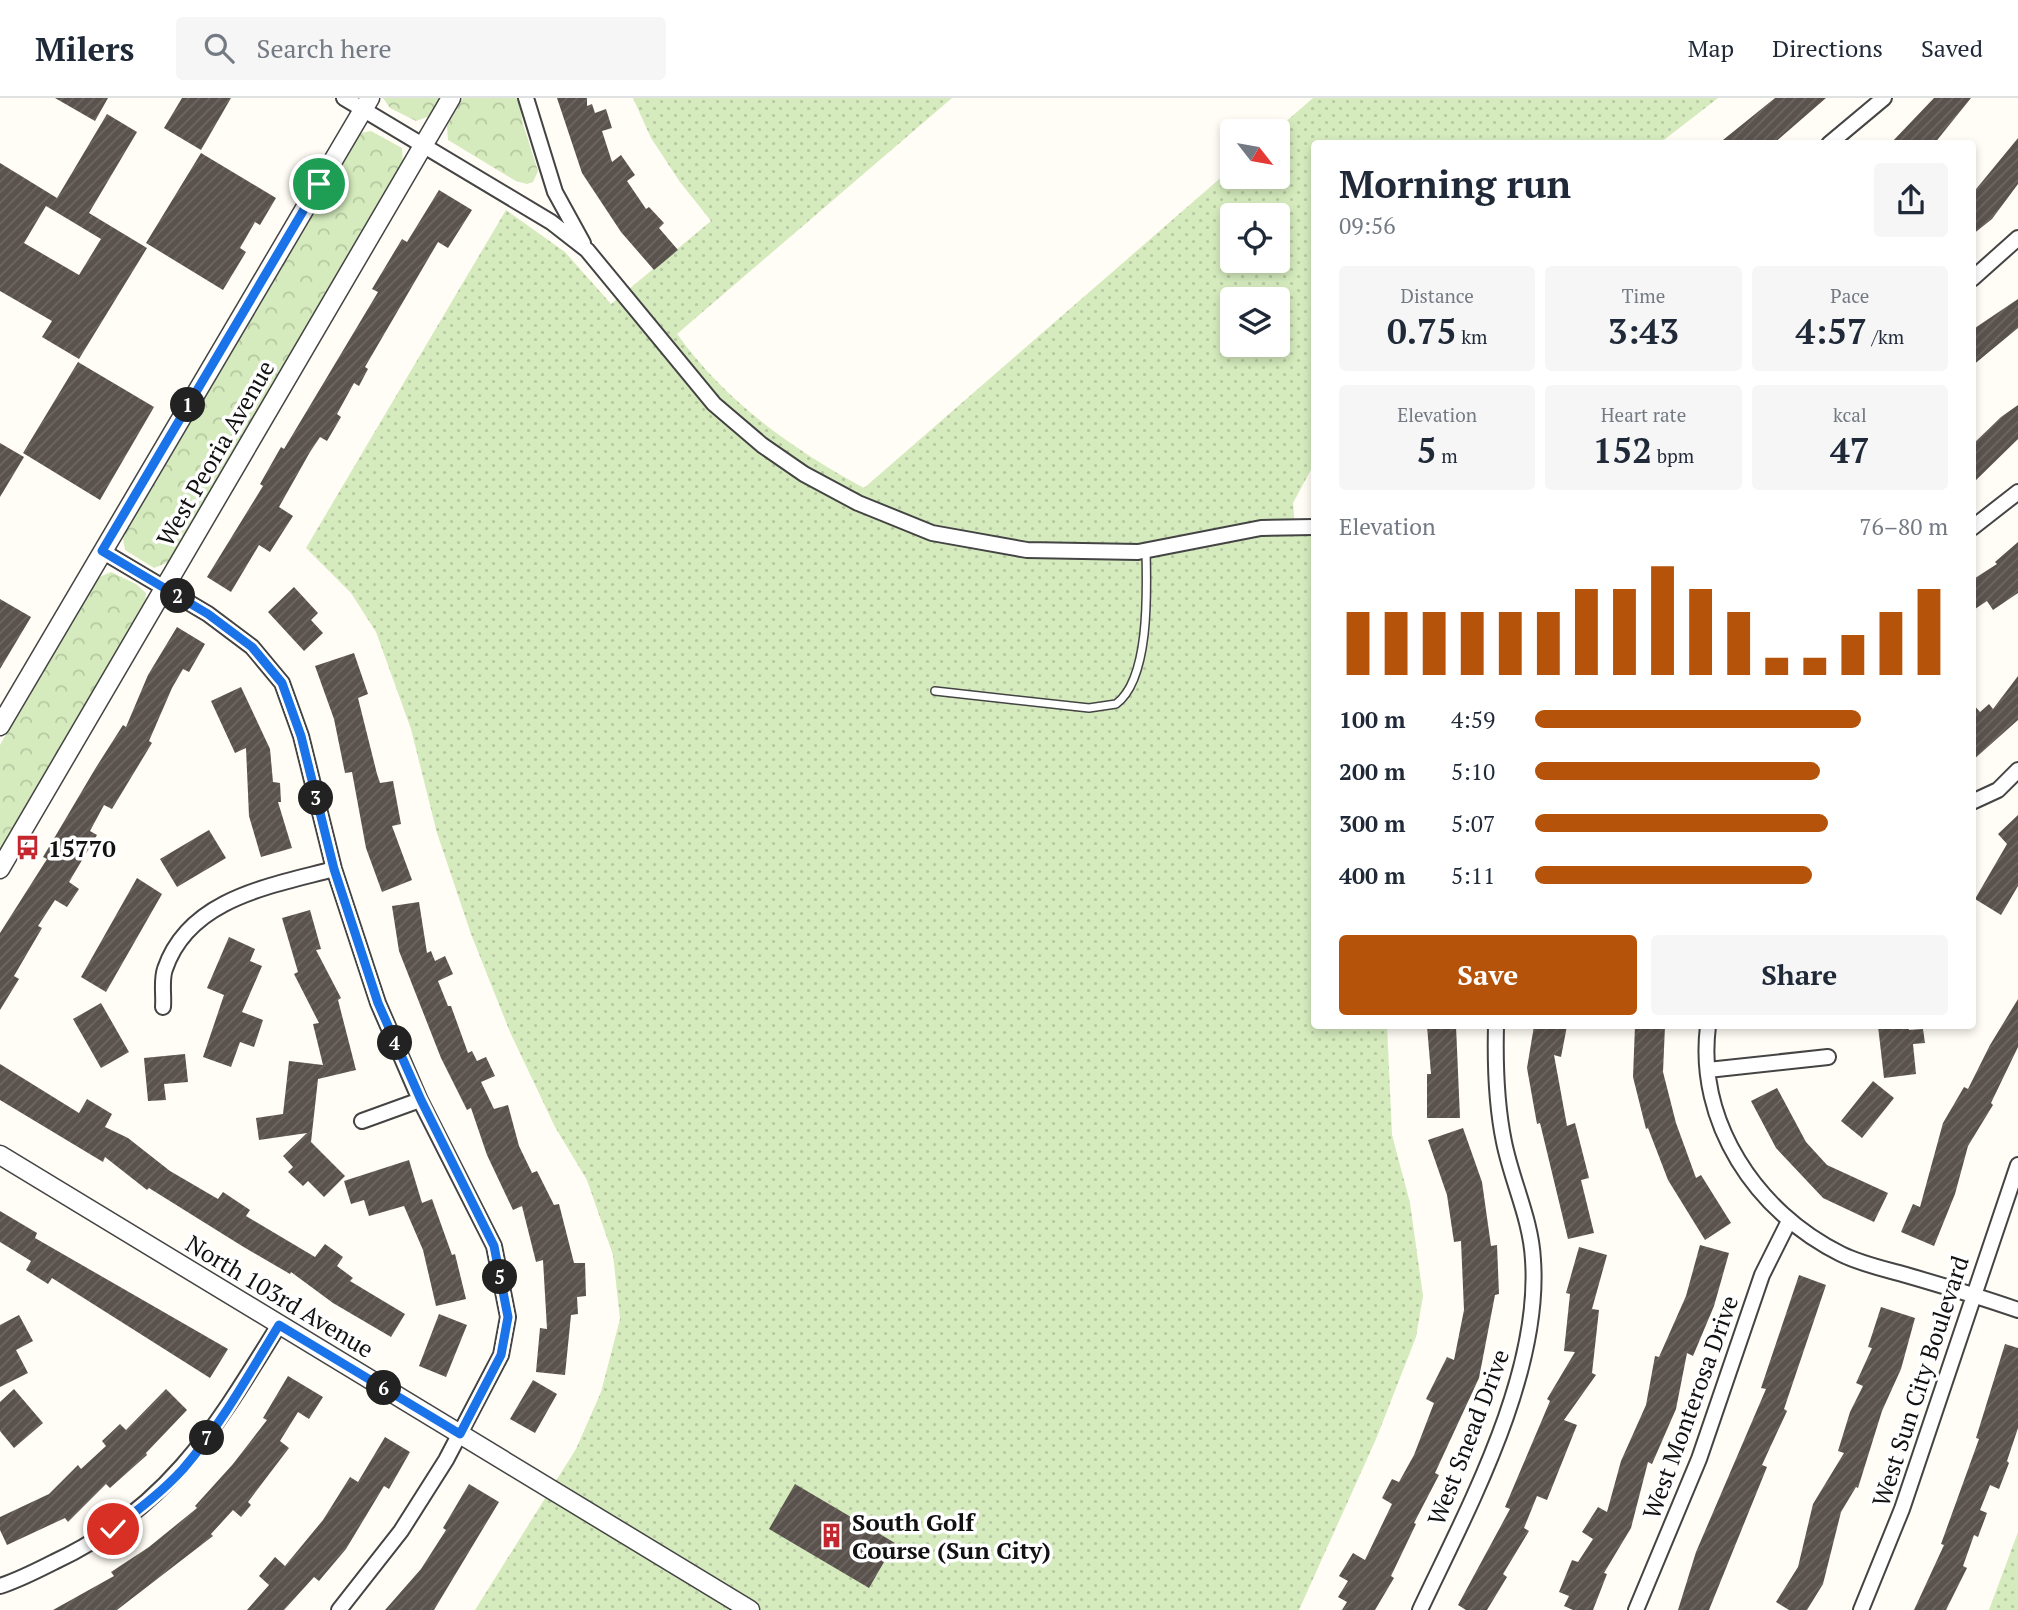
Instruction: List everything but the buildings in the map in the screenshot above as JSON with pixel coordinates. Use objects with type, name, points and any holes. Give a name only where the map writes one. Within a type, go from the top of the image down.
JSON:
[{"type":"street","points":[[344,98],[367,104],[423,145],[519,201],[587,250]]},
{"type":"street","name":"West Peoria Avenue","points":[[0,869],[451,98]]},
{"type":"street","points":[[526,98],[555,192],[587,250],[714,404],[762,445],[835,492],[932,533],[991,545],[1085,552],[1146,550],[1261,528],[1311,527]]},
{"type":"street","points":[[1834,140],[1884,98]]},
{"type":"street","name":"West Peoria Avenue","points":[[0,726],[367,104]]},
{"type":"street","points":[[1976,275],[2018,238]]},
{"type":"street","points":[[1976,525],[2018,492]]},
{"type":"street","points":[[102,551],[208,614],[252,647],[282,683],[301,736],[334,869],[378,1003],[421,1100],[494,1246],[508,1317],[501,1355],[460,1434],[401,1531],[339,1610]]},
{"type":"street","points":[[1976,800],[1998,790],[2018,770]]},
{"type":"street","points":[[163,1007],[164,970],[184,935],[211,910],[249,892],[334,869]]},
{"type":"street","name":"West Snead Drive","points":[[1420,1610],[1504,1420],[1520,1378],[1528,1338],[1534,1259],[1525,1215],[1504,1144],[1498,1104],[1496,1029]]},
{"type":"street","points":[[1708,1029],[1707,1070],[1727,1141],[1759,1191],[1789,1221],[1842,1255],[2018,1310]]},
{"type":"street","points":[[1707,1070],[1828,1057]]},
{"type":"street","points":[[362,1121],[421,1100]]},
{"type":"street","name":"North 103rd Avenue","points":[[0,1154],[750,1610]]},
{"type":"street","name":"West Sun City Boulevard","points":[[1861,1610],[1902,1508],[2018,1164]]},
{"type":"street","name":"West Monterosa Drive","points":[[1636,1610],[1699,1459],[1762,1275],[1789,1221]]},
{"type":"street","points":[[0,1586],[75,1553],[113,1529],[158,1494],[183,1469],[220,1420],[279,1325]]},
{"type":"lane","points":[[935,691],[1089,708],[1116,705],[1133,684],[1140,654],[1147,582],[1146,550]]},
{"type":"green space","points":[[383,98],[442,98],[430,116],[416,121],[390,108]]},
{"type":"green space","points":[[463,98],[518,98],[538,171],[533,182],[527,184],[516,181],[448,140],[447,126]]},
{"type":"green space","name":"South Golf Course (Sun City)","points":[[633,98],[952,98],[677,334],[717,381],[762,422],[811,457],[864,488],[1220,178],[1220,189],[1290,189],[1289,119],[1313,98],[1718,98],[1664,140],[1311,140],[1311,470],[1293,503],[1295,527],[1311,527],[1311,1029],[1387,1029],[1392,1135],[1410,1203],[1423,1296],[1416,1337],[1376,1439],[1299,1610],[475,1610],[576,1449],[601,1392],[620,1319],[613,1255],[587,1180],[555,1127],[510,1032],[471,934],[437,833],[411,729],[376,632],[351,593],[306,548],[506,210],[565,252],[611,304],[711,221],[680,182],[651,138]]},
{"type":"green space","points":[[371,131],[402,148],[403,164],[169,562],[154,568],[125,550],[123,539],[126,531],[355,140],[361,133]]},
{"type":"green space","points":[[111,572],[136,584],[146,593],[145,606],[0,851],[0,745],[97,578]]},
{"type":"green space","points":[[2018,1532],[2018,1610],[1989,1610]]},
{"type":"place","name":"15770","points":[[28,848]]},
{"type":"place","name":"South Golf Course (Sun City)","points":[[832,1536]]},
{"type":"route","points":[[113,1529],[158,1494],[183,1469],[220,1420],[279,1325],[460,1434],[501,1355],[508,1317],[494,1246],[421,1100],[378,1003],[334,869],[301,736],[282,683],[252,647],[208,614],[102,551],[319,184]]}]
